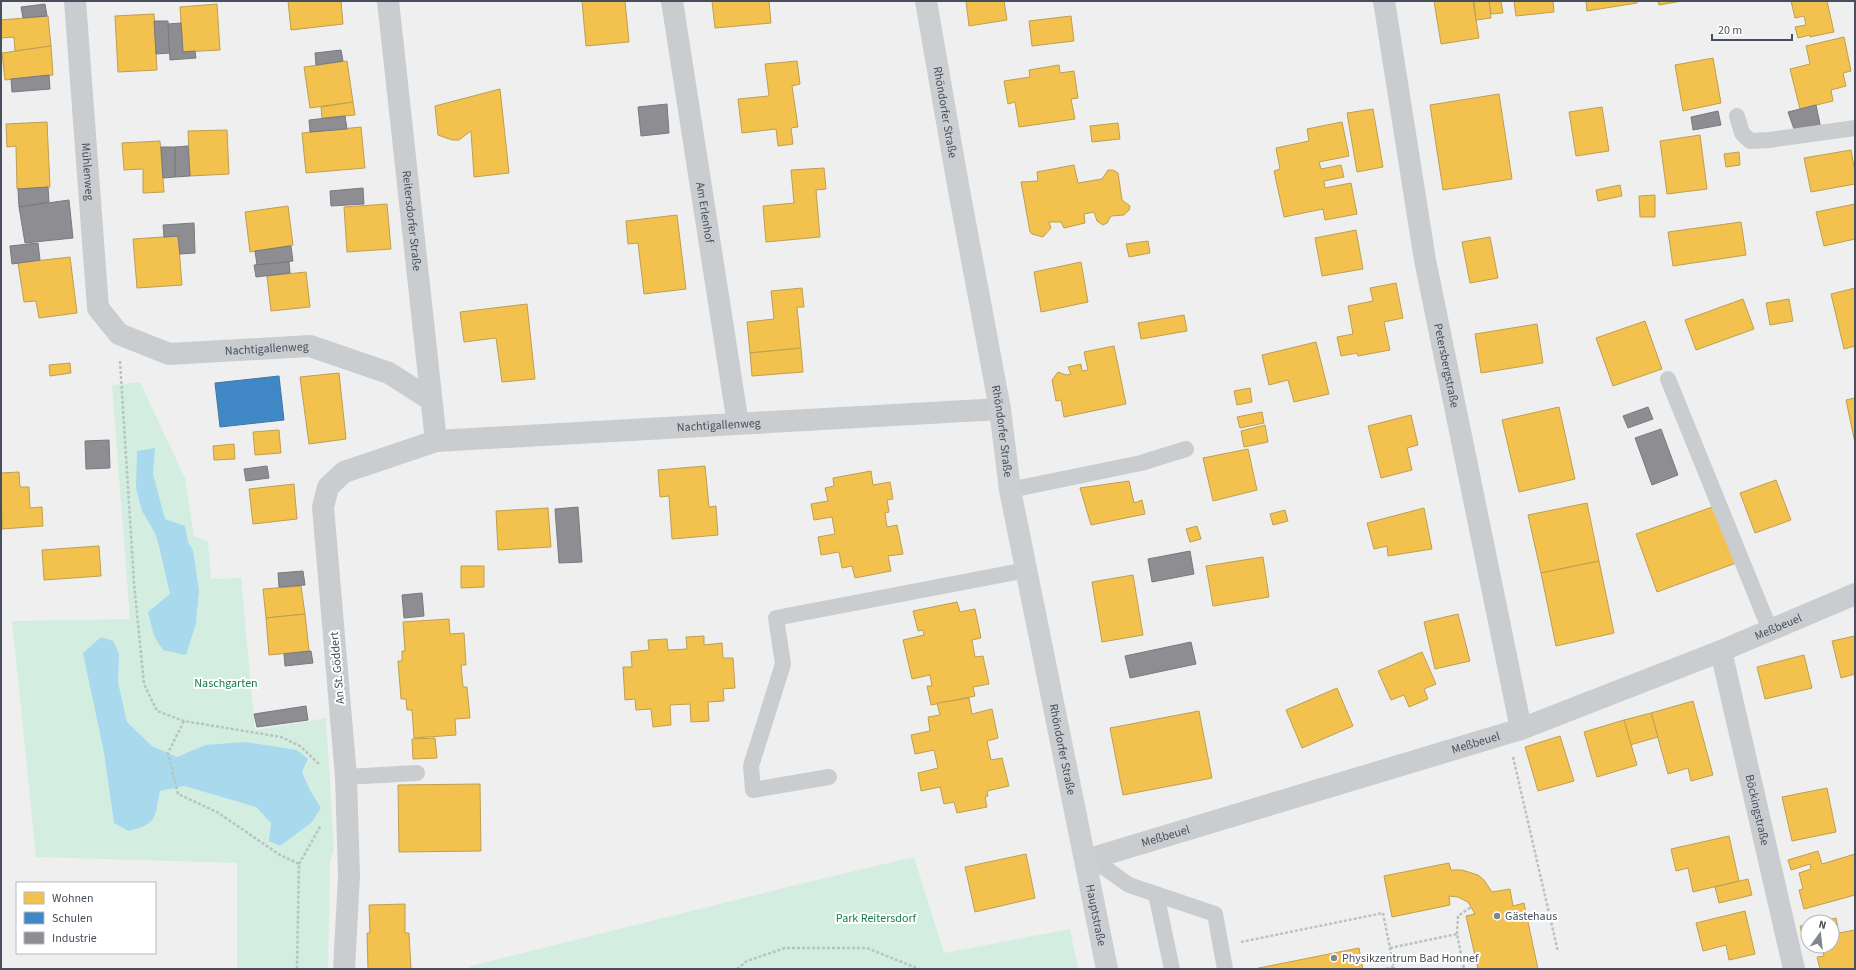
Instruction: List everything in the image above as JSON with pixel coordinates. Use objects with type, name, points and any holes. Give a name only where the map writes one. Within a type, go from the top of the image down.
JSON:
[{"type":"main road","name":"Rhöndorfer Straße","points":[[926,1],[958,186],[1000,408],[1010,490],[1086,860]]},
{"type":"main road","name":"Hauptstraße","points":[[1086,860],[1107,969]]},
{"type":"street","name":"Mühlenweg","points":[[75,1],[98,308],[119,334]]},
{"type":"street","name":"Reitersdorfer Straße","points":[[388,1],[436,441]]},
{"type":"street","name":"Am Erlenhof","points":[[672,1],[738,424]]},
{"type":"street","name":"Petersbergstraße","points":[[1384,1],[1425,260],[1514,731]]},
{"type":"street","name":"Nachtigallenweg","points":[[119,334],[169,354],[310,346],[389,373],[431,400]]},
{"type":"street","name":"Nachtigallenweg","points":[[436,441],[1000,408]]},
{"type":"street","name":"An St. Göddert","points":[[344,969],[349,876],[346,779],[323,507],[328,487],[344,472],[436,441]]},
{"type":"street","name":"Meßbeuel","points":[[1086,860],[1514,731],[1721,651],[1855,594]]},
{"type":"street","name":"Böckingstraße","points":[[1721,651],[1794,969]]},
{"type":"lane","points":[[1737,116],[1742,133],[1750,141],[1769,140],[1855,128]]},
{"type":"lane","points":[[1668,379],[1770,630]]},
{"type":"lane","points":[[1010,490],[1141,463],[1186,449]]},
{"type":"lane","points":[[829,777],[753,790],[751,766],[784,664],[776,618],[1027,570]]},
{"type":"lane","points":[[346,779],[417,773]]},
{"type":"lane","points":[[1086,860],[1105,868],[1129,885],[1215,914],[1225,969]]},
{"type":"lane","points":[[1156,894],[1172,969]]},
{"type":"path","points":[[119,334],[134,582],[144,684],[157,712],[184,721],[281,737],[300,746],[320,765],[327,776],[346,779]]},
{"type":"path","points":[[184,721],[168,753],[178,794],[218,812],[280,855],[298,864]]},
{"type":"path","points":[[1514,731],[1558,952]]},
{"type":"path","points":[[297,969],[298,864],[321,828],[322,821]]},
{"type":"path","points":[[1464,969],[1457,934],[1458,916],[1472,907]]},
{"type":"path","points":[[1221,946],[1383,913],[1394,968],[1386,969]]},
{"type":"path","points":[[1390,948],[1457,934]]},
{"type":"path","points":[[737,969],[747,961],[785,948],[867,948],[919,969]]},
{"type":"green space","name":"Naschgarten","points":[[140,382],[185,478],[194,536],[208,542],[211,579],[241,578],[255,730],[326,718],[334,849],[330,862],[328,969],[237,969],[237,863],[36,857],[12,621],[130,619],[112,385]],"holes":[[[155,448],[153,474],[165,519],[185,526],[188,542],[193,550],[199,590],[196,623],[170,594],[155,533],[142,511]],[[119,653],[118,682],[127,722],[152,746],[177,757],[205,745],[302,771],[310,790],[321,808],[271,823],[256,807],[184,786],[159,791],[155,817],[114,823],[104,753],[98,724]]]},
{"type":"green space","name":"Park Reitersdorf","points":[[914,857],[944,953],[1070,929],[1078,969],[468,969],[471,966]]},
{"type":"water","points":[[155,448],[153,474],[165,519],[185,526],[188,542],[193,550],[199,590],[196,623],[186,655],[163,650],[154,636],[148,612],[170,594],[155,533],[142,511],[136,488],[137,451]]},
{"type":"water","points":[[101,637],[113,641],[119,653],[118,682],[127,722],[152,746],[177,757],[205,745],[246,742],[297,750],[308,759],[302,772],[310,790],[321,808],[311,823],[280,846],[269,841],[271,823],[256,807],[184,786],[160,791],[154,818],[146,825],[129,831],[114,823],[104,753],[83,653]]},
{"type":"building: Wohnen","points":[[288,1],[341,1],[343,24],[291,30]]},
{"type":"building: Wohnen","points":[[582,1],[625,1],[629,42],[586,46]]},
{"type":"building: Wohnen","points":[[712,1],[769,1],[771,23],[715,28]]},
{"type":"building: Wohnen","points":[[966,1],[1004,1],[1007,20],[969,26]]},
{"type":"building: Wohnen","points":[[1434,1],[1473,1],[1479,38],[1441,44]]},
{"type":"building: Wohnen","points":[[1474,1],[1489,1],[1491,18],[1476,20]]},
{"type":"building: Wohnen","points":[[1489,1],[1501,1],[1503,13],[1491,14]]},
{"type":"building: Wohnen","points":[[1514,1],[1553,1],[1554,12],[1516,16]]},
{"type":"building: Wohnen","points":[[1586,1],[1637,1],[1637,3],[1587,11]]},
{"type":"building: Wohnen","points":[[1658,1],[1682,1],[1659,5]]},
{"type":"building: Wohnen","points":[[1791,1],[1827,1],[1834,32],[1798,38],[1795,27],[1806,25],[1804,16],[1795,18]]},
{"type":"building: Wohnen","points":[[217,4],[220,50],[183,52],[180,7]]},
{"type":"building: Wohnen","points":[[154,14],[157,70],[118,72],[115,16]]},
{"type":"building: Wohnen","points":[[48,16],[51,46],[15,51],[14,37],[1,38],[1,20]]},
{"type":"building: Wohnen","points":[[1071,16],[1074,41],[1032,46],[1029,21]]},
{"type":"building: Wohnen","points":[[1844,37],[1851,71],[1843,73],[1846,86],[1831,90],[1833,101],[1800,109],[1790,69],[1810,64],[1806,46]]},
{"type":"building: Wohnen","points":[[51,46],[53,75],[5,80],[2,53]]},
{"type":"building: Wohnen","points":[[1713,58],[1721,103],[1683,111],[1675,65]]},
{"type":"building: Wohnen","points":[[347,61],[353,102],[310,108],[304,67]]},
{"type":"building: Wohnen","points":[[797,61],[800,84],[792,86],[798,127],[791,128],[793,144],[778,146],[776,129],[742,133],[738,99],[769,96],[765,64]]},
{"type":"building: Wohnen","points":[[1059,65],[1060,73],[1074,71],[1078,98],[1071,99],[1075,119],[1019,127],[1015,102],[1008,104],[1004,81],[1030,77],[1029,70]]},
{"type":"building: Wohnen","points":[[500,89],[509,173],[474,177],[471,131],[459,140],[452,140],[438,135],[435,106]]},
{"type":"building: Wohnen","points":[[1499,94],[1512,179],[1443,190],[1430,105]]},
{"type":"building: Wohnen","points":[[353,102],[355,115],[322,118],[321,107]]},
{"type":"building: Wohnen","points":[[1602,107],[1609,151],[1576,156],[1569,112]]},
{"type":"building: Wohnen","points":[[1373,109],[1383,167],[1357,172],[1347,113]]},
{"type":"building: Wohnen","points":[[47,122],[50,187],[17,189],[16,146],[7,147],[6,124]]},
{"type":"building: Wohnen","points":[[1342,122],[1349,156],[1319,162],[1321,169],[1341,165],[1344,177],[1324,181],[1325,188],[1351,183],[1357,214],[1325,220],[1323,209],[1284,217],[1274,171],[1280,169],[1276,148],[1309,141],[1307,129]]},
{"type":"building: Wohnen","points":[[1118,123],[1120,139],[1092,142],[1090,126]]},
{"type":"building: Wohnen","points":[[361,127],[365,168],[306,173],[302,133]]},
{"type":"building: Wohnen","points":[[227,130],[229,174],[190,176],[188,131]]},
{"type":"building: Wohnen","points":[[1700,135],[1707,189],[1667,194],[1660,141]]},
{"type":"building: Wohnen","points":[[160,141],[164,192],[143,193],[143,169],[124,170],[122,143]]},
{"type":"building: Wohnen","points":[[1851,150],[1855,172],[1855,184],[1811,192],[1804,158]]},
{"type":"building: Wohnen","points":[[1739,152],[1740,165],[1726,167],[1724,154]]},
{"type":"building: Wohnen","points":[[1074,165],[1078,183],[1102,179],[1108,170],[1113,170],[1118,173],[1122,200],[1130,206],[1129,210],[1124,215],[1111,216],[1107,223],[1103,225],[1097,221],[1094,212],[1084,214],[1085,223],[1064,228],[1061,222],[1049,222],[1051,228],[1043,237],[1032,234],[1030,232],[1021,182],[1038,181],[1037,172]]},
{"type":"building: Wohnen","points":[[824,168],[826,189],[816,190],[820,237],[766,242],[763,206],[794,203],[791,170]]},
{"type":"building: Wohnen","points":[[1620,185],[1622,196],[1598,201],[1596,190]]},
{"type":"building: Wohnen","points":[[1655,195],[1655,217],[1640,217],[1639,196]]},
{"type":"building: Wohnen","points":[[387,204],[391,249],[347,252],[344,207]]},
{"type":"building: Wohnen","points":[[1855,204],[1855,239],[1824,246],[1816,212]]},
{"type":"building: Wohnen","points":[[288,206],[293,245],[250,252],[245,212]]},
{"type":"building: Wohnen","points":[[677,215],[686,289],[644,294],[638,243],[628,244],[626,221]]},
{"type":"building: Wohnen","points":[[1741,222],[1746,255],[1673,266],[1668,232]]},
{"type":"building: Wohnen","points":[[1356,230],[1363,269],[1322,276],[1315,238]]},
{"type":"building: Wohnen","points":[[178,236],[182,285],[137,288],[133,239]]},
{"type":"building: Wohnen","points":[[1490,237],[1498,278],[1470,283],[1462,242]]},
{"type":"building: Wohnen","points":[[1148,241],[1150,253],[1129,257],[1126,244]]},
{"type":"building: Wohnen","points":[[70,257],[77,313],[39,318],[36,301],[24,302],[18,263]]},
{"type":"building: Wohnen","points":[[1081,262],[1088,302],[1041,312],[1034,272]]},
{"type":"building: Wohnen","points":[[306,272],[310,307],[271,311],[267,276]]},
{"type":"building: Wohnen","points":[[1396,283],[1403,318],[1384,322],[1390,350],[1358,356],[1357,353],[1341,356],[1337,337],[1353,334],[1348,306],[1373,301],[1370,288]]},
{"type":"building: Wohnen","points":[[802,288],[804,307],[797,307],[801,348],[750,353],[747,322],[774,319],[771,291]]},
{"type":"building: Wohnen","points":[[1855,288],[1855,346],[1844,349],[1831,294]]},
{"type":"building: Wohnen","points":[[1743,299],[1754,329],[1696,350],[1685,320]]},
{"type":"building: Wohnen","points":[[1789,299],[1793,321],[1770,325],[1766,303]]},
{"type":"building: Wohnen","points":[[527,304],[535,379],[502,382],[496,338],[464,342],[460,312]]},
{"type":"building: Wohnen","points":[[1184,315],[1187,331],[1141,339],[1138,323]]},
{"type":"building: Wohnen","points":[[1645,321],[1662,369],[1613,386],[1596,338]]},
{"type":"building: Wohnen","points":[[1537,324],[1543,363],[1481,373],[1475,334]]},
{"type":"building: Wohnen","points":[[1316,342],[1329,394],[1294,402],[1288,380],[1269,385],[1262,355]]},
{"type":"building: Wohnen","points":[[1114,346],[1126,404],[1064,417],[1061,400],[1056,401],[1052,380],[1058,372],[1066,375],[1071,374],[1068,367],[1081,364],[1082,371],[1088,370],[1084,352]]},
{"type":"building: Wohnen","points":[[801,348],[803,372],[752,376],[750,353]]},
{"type":"building: Wohnen","points":[[70,363],[71,373],[50,376],[49,365]]},
{"type":"building: Wohnen","points":[[339,373],[346,439],[309,444],[300,377]]},
{"type":"building: Wohnen","points":[[1250,388],[1252,402],[1237,405],[1234,391]]},
{"type":"building: Wohnen","points":[[1855,398],[1855,443],[1846,400]]},
{"type":"building: Wohnen","points":[[1559,407],[1575,479],[1519,492],[1502,420]]},
{"type":"building: Wohnen","points":[[1262,412],[1264,423],[1240,428],[1237,417]]},
{"type":"building: Wohnen","points":[[1411,415],[1418,445],[1407,448],[1412,470],[1381,478],[1368,426]]},
{"type":"building: Wohnen","points":[[1265,425],[1268,442],[1244,447],[1241,431]]},
{"type":"building: Wohnen","points":[[279,430],[281,453],[255,455],[253,432]]},
{"type":"building: Wohnen","points":[[234,444],[235,459],[214,460],[213,446]]},
{"type":"building: Wohnen","points":[[1248,449],[1257,490],[1213,501],[1203,458]]},
{"type":"building: Wohnen","points":[[705,466],[709,507],[716,506],[718,535],[672,539],[669,496],[660,497],[658,470]]},
{"type":"building: Wohnen","points":[[871,471],[873,485],[890,482],[893,499],[887,500],[889,512],[885,513],[887,527],[897,525],[903,554],[888,556],[891,571],[855,578],[852,566],[842,568],[839,552],[821,555],[818,537],[835,534],[832,517],[814,520],[811,504],[828,501],[825,488],[834,486],[833,478]]},
{"type":"building: Wohnen","points":[[19,472],[20,487],[29,487],[30,508],[42,507],[43,526],[2,529],[1,473]]},
{"type":"building: Wohnen","points":[[1776,480],[1791,520],[1755,533],[1740,493]]},
{"type":"building: Wohnen","points":[[1129,481],[1134,503],[1142,500],[1145,514],[1091,525],[1080,488]]},
{"type":"building: Wohnen","points":[[294,484],[297,519],[253,524],[249,489]]},
{"type":"building: Wohnen","points":[[1587,503],[1599,561],[1541,573],[1528,515]]},
{"type":"building: Wohnen","points":[[1715,506],[1736,563],[1657,592],[1636,534]]},
{"type":"building: Wohnen","points":[[548,508],[551,547],[498,550],[496,511]]},
{"type":"building: Wohnen","points":[[1424,508],[1432,549],[1388,556],[1387,546],[1374,549],[1367,523]]},
{"type":"building: Wohnen","points":[[1285,510],[1288,521],[1273,525],[1270,514]]},
{"type":"building: Wohnen","points":[[1197,526],[1201,539],[1190,542],[1186,529]]},
{"type":"building: Wohnen","points":[[99,546],[101,576],[44,580],[42,550]]},
{"type":"building: Wohnen","points":[[1263,557],[1269,597],[1213,606],[1206,566]]},
{"type":"building: Wohnen","points":[[1599,561],[1614,633],[1556,646],[1541,573]]},
{"type":"building: Wohnen","points":[[461,566],[484,566],[484,587],[461,588]]},
{"type":"building: Wohnen","points":[[1133,575],[1143,635],[1102,642],[1092,582]]},
{"type":"building: Wohnen","points":[[301,586],[305,614],[266,618],[263,589]]},
{"type":"building: Wohnen","points":[[957,602],[960,612],[975,609],[981,638],[972,640],[975,657],[983,656],[989,684],[973,687],[975,696],[931,705],[927,686],[932,686],[930,675],[912,679],[903,640],[924,635],[923,630],[918,631],[913,611]]},
{"type":"building: Wohnen","points":[[305,614],[309,651],[269,655],[266,618]]},
{"type":"building: Wohnen","points":[[1458,614],[1470,661],[1435,669],[1424,622]]},
{"type":"building: Wohnen","points":[[449,619],[450,634],[464,633],[466,665],[461,665],[463,687],[467,687],[470,718],[455,719],[456,735],[414,738],[412,710],[407,710],[406,699],[401,699],[398,661],[402,661],[402,651],[405,651],[403,622]]},
{"type":"building: Wohnen","points":[[704,636],[704,645],[722,643],[723,658],[733,658],[735,688],[723,689],[724,701],[708,702],[709,721],[691,722],[690,704],[670,705],[671,725],[653,727],[651,709],[636,710],[635,699],[625,700],[623,667],[632,667],[631,652],[649,650],[648,640],[667,639],[668,650],[687,649],[686,637]]},
{"type":"building: Wohnen","points":[[1855,636],[1855,674],[1841,678],[1832,641]]},
{"type":"building: Wohnen","points":[[1422,652],[1436,684],[1424,689],[1428,699],[1409,707],[1404,695],[1391,700],[1378,671]]},
{"type":"building: Wohnen","points":[[1804,655],[1812,688],[1765,699],[1757,667]]},
{"type":"building: Wohnen","points":[[1337,688],[1353,726],[1302,748],[1286,710]]},
{"type":"building: Wohnen","points":[[969,698],[972,714],[992,709],[998,738],[987,741],[991,760],[1002,758],[1009,786],[987,791],[988,796],[985,797],[987,807],[957,813],[954,802],[944,804],[940,787],[921,791],[918,773],[938,768],[934,750],[915,754],[911,735],[930,731],[928,717],[940,715],[937,703]]},
{"type":"building: Wohnen","points":[[1693,701],[1713,775],[1691,781],[1688,768],[1668,774],[1651,713]]},
{"type":"building: Wohnen","points":[[1199,711],[1212,778],[1123,795],[1110,728]]},
{"type":"building: Wohnen","points":[[1651,713],[1658,737],[1630,745],[1624,720]]},
{"type":"building: Wohnen","points":[[1624,720],[1637,765],[1597,777],[1584,732]]},
{"type":"building: Wohnen","points":[[1560,736],[1574,781],[1538,791],[1525,747]]},
{"type":"building: Wohnen","points":[[435,738],[437,758],[413,759],[412,739]]},
{"type":"building: Wohnen","points":[[480,784],[481,851],[399,852],[398,785]]},
{"type":"building: Wohnen","points":[[1827,788],[1836,832],[1792,841],[1782,797]]},
{"type":"building: Wohnen","points":[[1729,836],[1739,881],[1693,892],[1688,868],[1676,871],[1671,849]]},
{"type":"building: Wohnen","points":[[1818,851],[1822,864],[1855,854],[1855,895],[1804,909],[1799,890],[1803,889],[1799,873],[1811,869],[1810,864],[1791,870],[1788,860]]},
{"type":"building: Wohnen","points":[[1026,854],[1035,898],[975,912],[965,867]]},
{"type":"building: Wohnen","name":"Gästehaus","points":[[1449,863],[1451,870],[1462,870],[1478,875],[1484,880],[1492,892],[1510,889],[1513,906],[1524,903],[1538,969],[1478,969],[1466,916],[1475,914],[1468,902],[1458,897],[1449,896],[1450,905],[1392,917],[1384,876]]},
{"type":"building: Wohnen","points":[[1748,879],[1752,895],[1719,903],[1715,887]]},
{"type":"building: Wohnen","points":[[405,904],[405,933],[409,933],[411,969],[368,969],[367,933],[370,933],[369,905]]},
{"type":"building: Wohnen","points":[[1745,911],[1755,954],[1729,960],[1726,945],[1703,951],[1696,923]]},
{"type":"building: Wohnen","points":[[1855,930],[1855,969],[1820,969],[1817,957],[1824,956],[1823,954],[1840,954],[1840,933]]},
{"type":"building: Wohnen","name":"Physikzentrum Bad Honnef","points":[[1359,948],[1363,969],[1254,969]]},
{"type":"building: Schulen","points":[[279,376],[284,420],[220,427],[215,383]]},
{"type":"building: Industrie","points":[[45,4],[47,16],[23,18],[21,7]]},
{"type":"building: Industrie","points":[[154,21],[168,21],[170,53],[156,54]]},
{"type":"building: Industrie","points":[[181,23],[183,52],[195,51],[196,58],[170,60],[168,24]]},
{"type":"building: Industrie","points":[[341,50],[343,61],[316,65],[315,53]]},
{"type":"building: Industrie","points":[[49,75],[50,89],[12,92],[11,79]]},
{"type":"building: Industrie","points":[[667,104],[669,133],[641,136],[638,107]]},
{"type":"building: Industrie","points":[[1816,105],[1821,129],[1795,132],[1788,112]]},
{"type":"building: Industrie","points":[[1718,111],[1721,125],[1693,130],[1691,117]]},
{"type":"building: Industrie","points":[[345,116],[347,129],[310,132],[309,120]]},
{"type":"building: Industrie","points":[[188,146],[190,176],[175,177],[175,147]]},
{"type":"building: Industrie","points":[[161,147],[175,147],[175,177],[163,178]]},
{"type":"building: Industrie","points":[[48,187],[49,202],[19,207],[18,189]]},
{"type":"building: Industrie","points":[[363,188],[364,204],[331,206],[330,191]]},
{"type":"building: Industrie","points":[[69,200],[73,238],[25,243],[19,207]]},
{"type":"building: Industrie","points":[[194,223],[195,253],[180,254],[178,236],[164,237],[163,225]]},
{"type":"building: Industrie","points":[[38,243],[40,260],[12,264],[10,246]]},
{"type":"building: Industrie","points":[[291,246],[293,261],[257,265],[255,251]]},
{"type":"building: Industrie","points":[[289,262],[290,273],[256,277],[254,265]]},
{"type":"building: Industrie","points":[[1648,407],[1653,419],[1628,428],[1623,416]]},
{"type":"building: Industrie","points":[[1661,429],[1678,475],[1652,485],[1635,438]]},
{"type":"building: Industrie","points":[[109,440],[110,468],[86,469],[85,441]]},
{"type":"building: Industrie","points":[[267,466],[269,478],[246,481],[244,469]]},
{"type":"building: Industrie","points":[[578,507],[582,562],[559,563],[555,509]]},
{"type":"building: Industrie","points":[[1190,551],[1194,574],[1152,582],[1148,559]]},
{"type":"building: Industrie","points":[[303,571],[305,585],[279,587],[278,573]]},
{"type":"building: Industrie","points":[[422,593],[424,616],[404,618],[402,595]]},
{"type":"building: Industrie","points":[[1191,642],[1196,664],[1130,678],[1125,656]]},
{"type":"building: Industrie","points":[[311,651],[313,663],[285,666],[284,654]]},
{"type":"building: Industrie","points":[[306,706],[308,720],[257,727],[254,714]]},
{"type":"place","name":"Gästehaus","points":[[1497,916]]},
{"type":"place","name":"Physikzentrum Bad Honnef","points":[[1334,958]]}]
